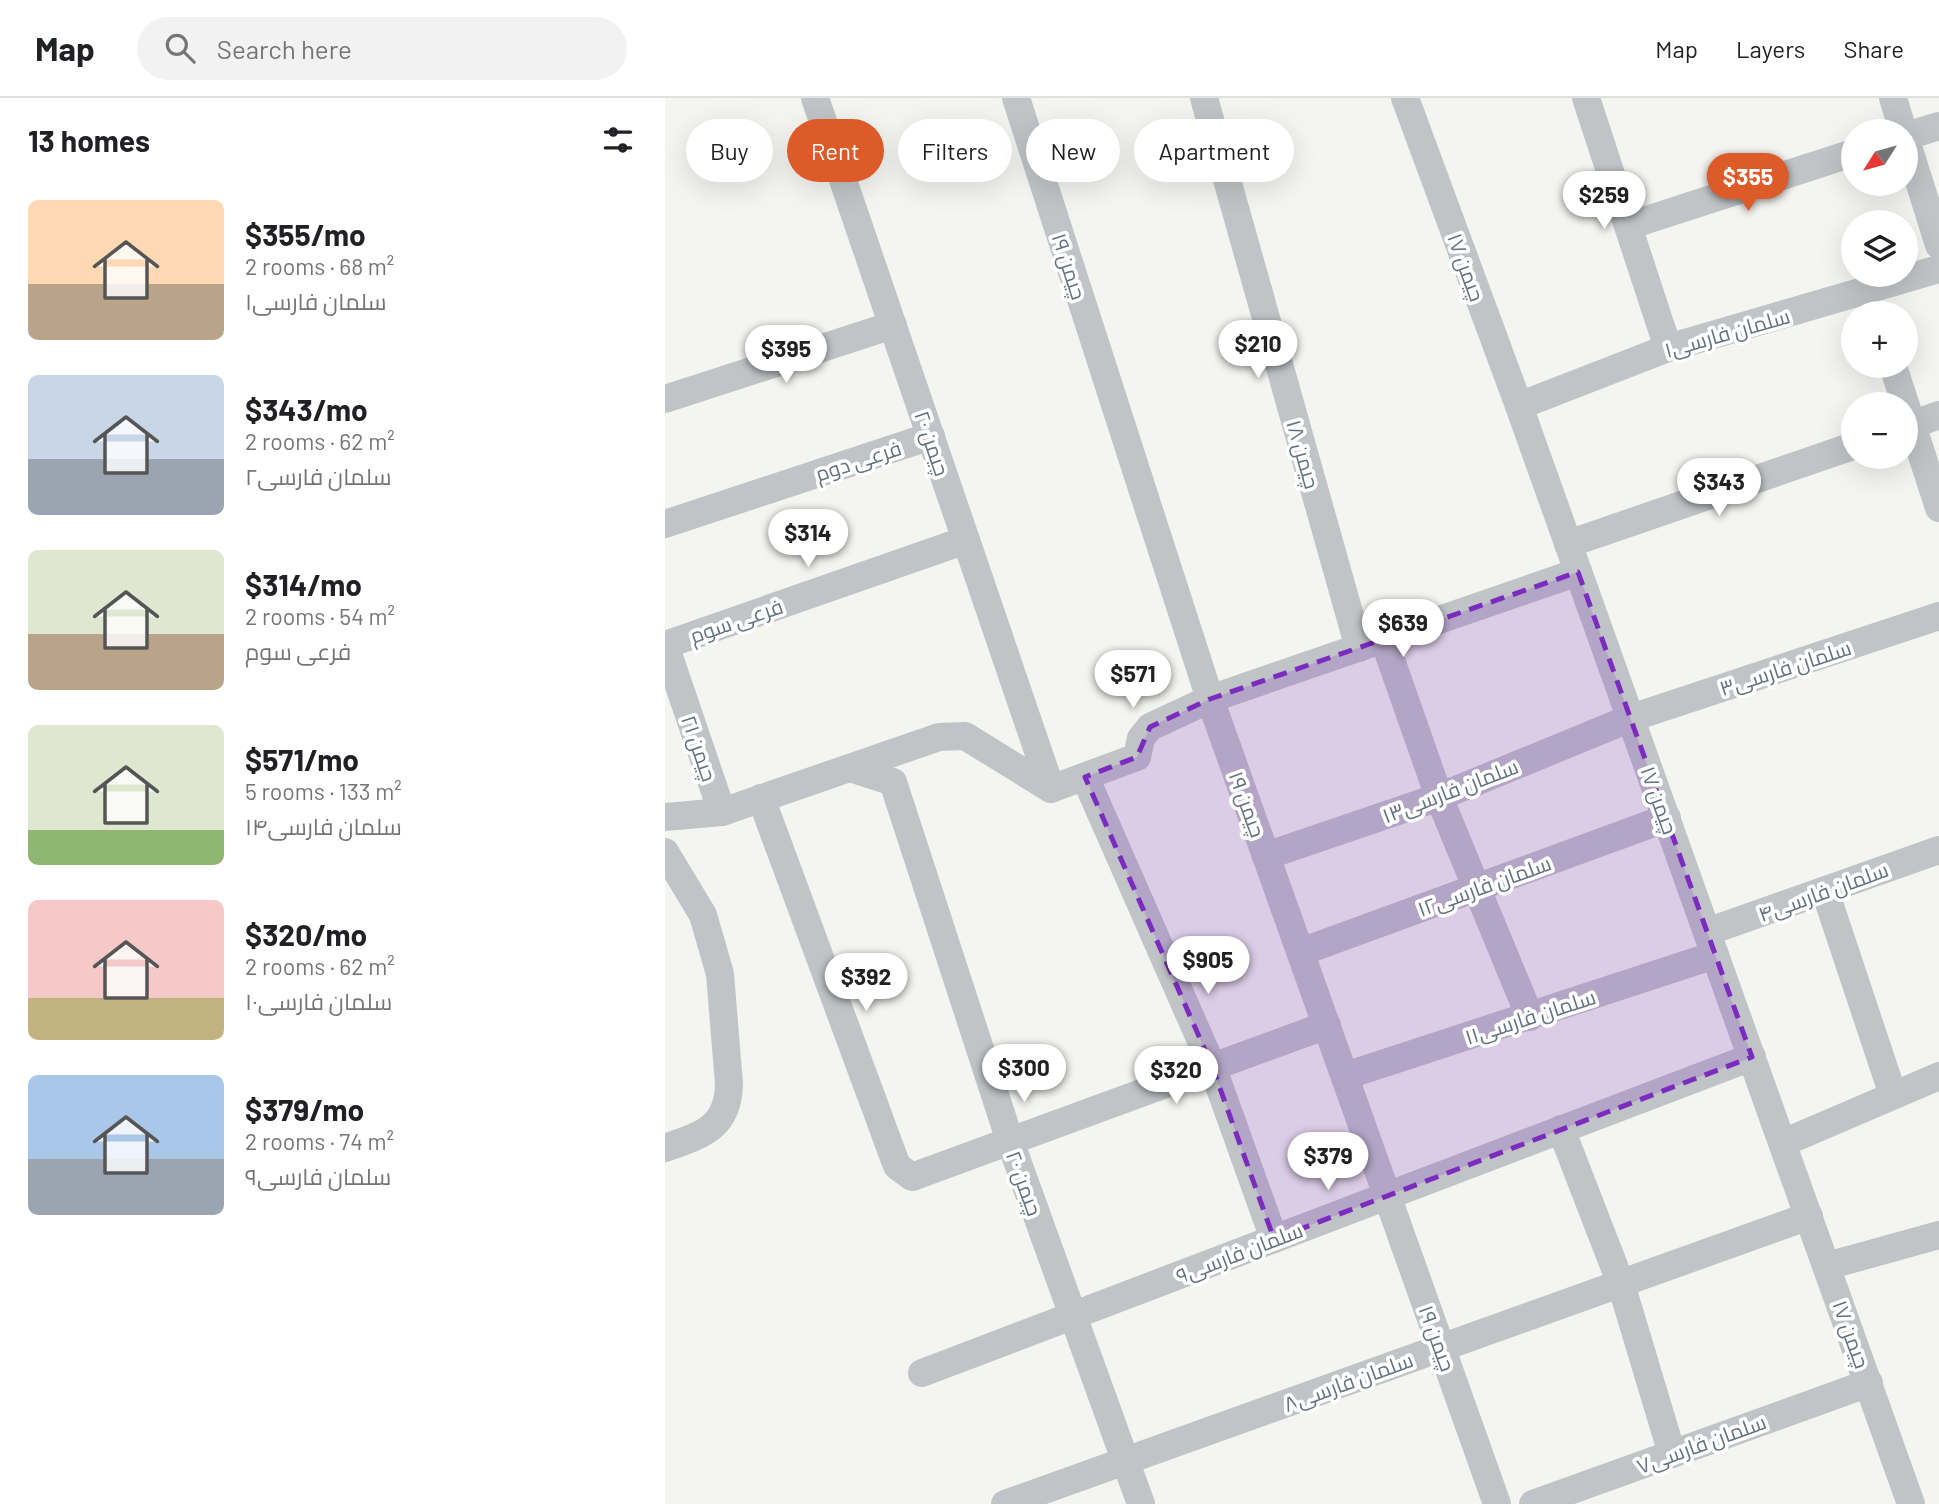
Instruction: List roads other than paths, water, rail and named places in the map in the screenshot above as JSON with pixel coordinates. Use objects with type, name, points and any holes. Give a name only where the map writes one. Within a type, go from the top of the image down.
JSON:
[{"type":"street","name":"چیمن ۲۰","points":[[815,98],[1051,789]]},
{"type":"street","name":"چیمن ۱۹","points":[[1016,98],[1210,699],[1497,1504]]},
{"type":"street","name":"چیمن ۱۸","points":[[1204,98],[1371,644],[1439,797],[1530,1017]]},
{"type":"street","name":"چیمن ۱۷","points":[[1405,98],[1579,572],[1911,1504]]},
{"type":"street","points":[[1586,98],[1668,348]]},
{"type":"street","points":[[1893,98],[1899,119]]},
{"type":"street","points":[[1918,134],[1939,126]]},
{"type":"street","points":[[1628,226],[1841,157]]},
{"type":"street","points":[[1918,177],[1939,245]]},
{"type":"street","name":"سلمان فارسی۱","points":[[1875,301],[1939,270]]},
{"type":"street","name":"سلمان فارسی۱","points":[[1519,406],[1668,348],[1841,309]]},
{"type":"street","points":[[665,399],[893,325]]},
{"type":"street","points":[[1918,423],[1939,415]]},
{"type":"street","name":"فرعی دوم","points":[[665,524],[931,436]]},
{"type":"street","points":[[1568,544],[1841,450]]},
{"type":"street","points":[[1918,451],[1939,508]]},
{"type":"street","name":"فرعی سوم","points":[[665,645],[966,540]]},
{"type":"street","points":[[665,817],[722,812],[939,737],[956,735],[965,736],[1051,789],[1137,757],[1141,737],[1150,727],[1210,699],[1579,572]]},
{"type":"street","name":"سلمان فارسی۳","points":[[1631,718],[1939,616]]},
{"type":"street","name":"چیمن ۲۱","points":[[665,645],[722,812]]},
{"type":"street","name":"سلمان فارسی۱۳","points":[[1266,856],[1439,797],[1631,718]]},
{"type":"street","name":"چیمن ۲۰","points":[[850,768],[893,782],[1010,1141],[1141,1504]]},
{"type":"street","points":[[1085,777],[1212,1066],[1274,1239]]},
{"type":"street","points":[[761,798],[897,1166],[906,1175],[917,1178],[1010,1141],[1327,1025]]},
{"type":"street","name":"سلمان فارسی۱۲","points":[[1301,952],[1667,818]]},
{"type":"street","name":"سلمان فارسی۴","points":[[1711,943],[1825,891],[1939,850]]},
{"type":"street","points":[[665,852],[703,915],[720,974],[729,1084],[729,1102],[712,1127],[665,1148]]},
{"type":"street","points":[[1825,891],[1893,1095]]},
{"type":"street","name":"سلمان فارسی۱۱","points":[[1345,1076],[1530,1017],[1711,943]]},
{"type":"street","name":"سلمان فارسی۹","points":[[922,1373],[1752,1057]]},
{"type":"street","points":[[1783,1143],[1939,1076]]},
{"type":"street","points":[[1561,1129],[1621,1284],[1672,1454]]},
{"type":"street","name":"سلمان فارسی۸","points":[[1005,1504],[1809,1216]]},
{"type":"street","points":[[1827,1266],[1939,1235]]},
{"type":"street","name":"سلمان فارسی۷","points":[[1533,1504],[1869,1383]]}]
